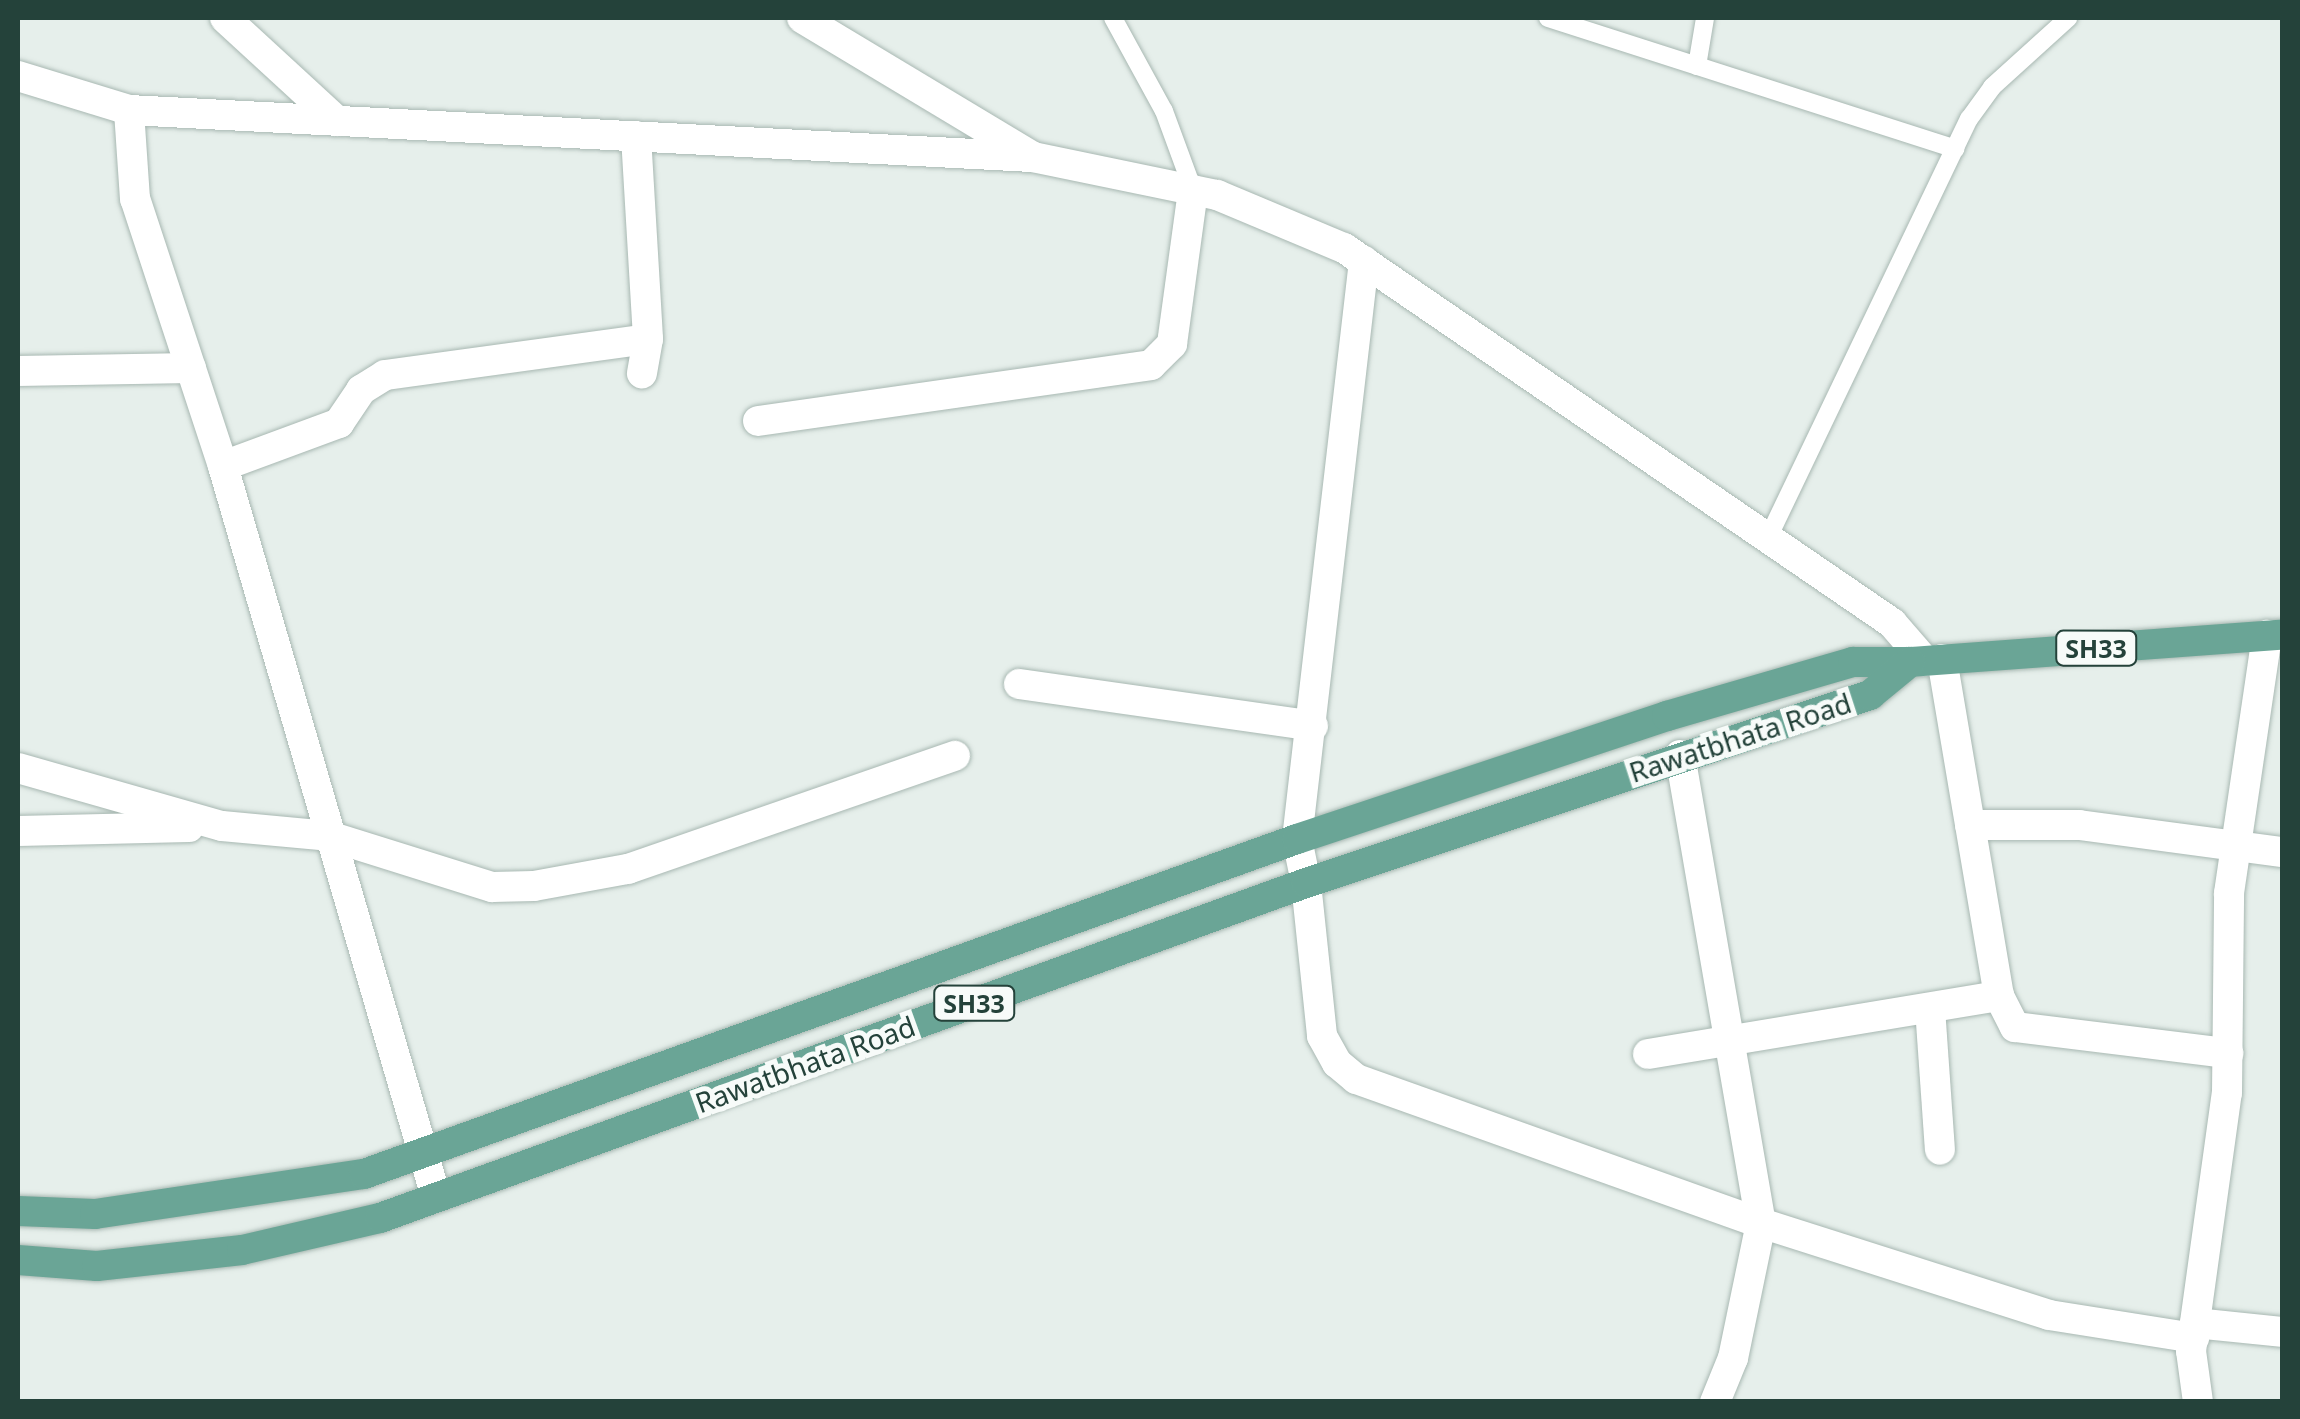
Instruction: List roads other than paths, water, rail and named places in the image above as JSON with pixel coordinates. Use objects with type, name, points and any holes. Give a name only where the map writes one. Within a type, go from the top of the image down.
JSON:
[{"type":"main road","name":"SH33","points":[[1926,661],[2275,635]]},
{"type":"main road","name":"Rawatbhata Road","points":[[18,1260],[97,1266],[242,1250],[380,1218],[1306,882],[1870,695],[1926,661]]},
{"type":"main road","name":"Rawatbhata Road","points":[[18,1210],[94,1214],[364,1174],[1296,839],[1667,716],[1853,662],[1926,661]]},
{"type":"street","points":[[225,18],[337,121]]},
{"type":"street","points":[[802,18],[1032,156]]},
{"type":"street","points":[[18,76],[129,110],[1032,156],[1217,195],[1344,248],[1892,623],[1926,661],[1970,825],[2000,996],[2015,1027],[2228,1053]]},
{"type":"street","points":[[129,110],[135,199],[224,466],[328,836],[436,1198]]},
{"type":"street","points":[[636,136],[648,338],[642,373]]},
{"type":"street","points":[[758,422],[1150,366],[1172,344],[1192,190]]},
{"type":"street","points":[[1364,261],[1296,839],[1306,882],[1322,1036],[1337,1063],[1356,1079],[1760,1222],[2048,1315],[2194,1331],[2282,1332]]},
{"type":"street","points":[[224,466],[339,423],[362,390],[385,375],[648,338]]},
{"type":"street","points":[[18,371],[191,368]]},
{"type":"street","points":[[2198,1402],[2194,1331],[2227,1092],[2229,893],[2275,635]]},
{"type":"street","points":[[1018,684],[1312,726]]},
{"type":"street","points":[[18,831],[222,826],[328,836],[492,887],[534,886],[628,869],[956,756]]},
{"type":"street","points":[[1680,756],[1760,1222],[1733,1358],[1714,1402]]},
{"type":"street","points":[[18,768],[222,826]]},
{"type":"street","points":[[1970,825],[2079,825],[2282,852]]},
{"type":"street","points":[[1648,1054],[2000,996]]},
{"type":"street","points":[[1930,1008],[1940,1150]]},
{"type":"lane","points":[[1113,18],[1164,111],[1192,190]]},
{"type":"lane","points":[[1548,18],[1955,149]]},
{"type":"lane","points":[[1697,66],[1705,18]]},
{"type":"lane","points":[[1768,538],[1955,149],[1992,88],[2068,18]]}]
